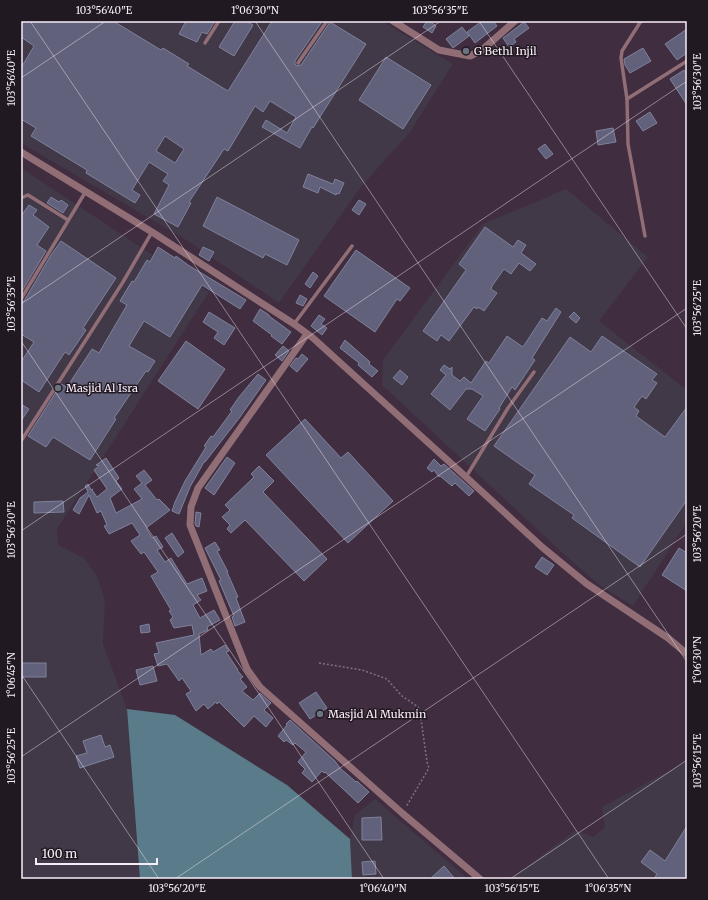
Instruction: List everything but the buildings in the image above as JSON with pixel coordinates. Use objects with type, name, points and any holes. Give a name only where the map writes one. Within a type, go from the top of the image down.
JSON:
[{"type":"street","points":[[393,21],[439,50],[470,56],[482,50],[515,21]]},
{"type":"street","points":[[21,152],[152,232],[294,324],[307,334],[542,547],[587,584],[668,638],[687,654]]},
{"type":"street","points":[[307,334],[198,488],[191,507],[190,525],[247,669],[260,688],[402,813],[480,879]]},
{"type":"lane","points":[[205,43],[219,21]]},
{"type":"lane","points":[[298,63],[327,21]]},
{"type":"lane","points":[[641,21],[622,51],[621,58],[627,99],[628,144],[645,236]]},
{"type":"lane","points":[[627,99],[687,61]]},
{"type":"lane","points":[[21,299],[86,191]]},
{"type":"lane","points":[[21,198],[28,194],[68,220]]},
{"type":"lane","points":[[21,441],[152,232]]},
{"type":"lane","points":[[294,324],[352,246]]},
{"type":"lane","points":[[466,477],[508,408],[534,372]]},
{"type":"path","points":[[319,663],[362,670],[387,679],[402,696],[418,707],[429,768],[402,813]]},
{"type":"shaded area","points":[[21,21],[382,21],[453,64],[410,132],[360,188],[279,303],[183,238],[21,143]]},
{"type":"shaded area","points":[[21,168],[209,292],[57,529],[58,545],[84,558],[97,576],[105,600],[103,644],[127,709],[140,879],[21,879]]},
{"type":"shaded area","points":[[566,189],[648,257],[599,321],[687,390],[687,522],[633,606],[602,587],[568,558],[382,385],[383,360],[483,224]]},
{"type":"shaded area","points":[[687,761],[687,879],[510,879],[576,830],[593,837],[605,827],[602,807]]},
{"type":"shaded area","points":[[375,799],[468,879],[352,879],[350,839],[355,815]]},
{"type":"water","points":[[127,709],[175,715],[287,785],[350,839],[352,879],[140,879]]},
{"type":"place","name":"G Bethl Injil","points":[[466,51]]},
{"type":"place","name":"Masjid Al Isra","points":[[58,388]]},
{"type":"place","name":"Masjid Al Mukmin","points":[[320,714]]}]
